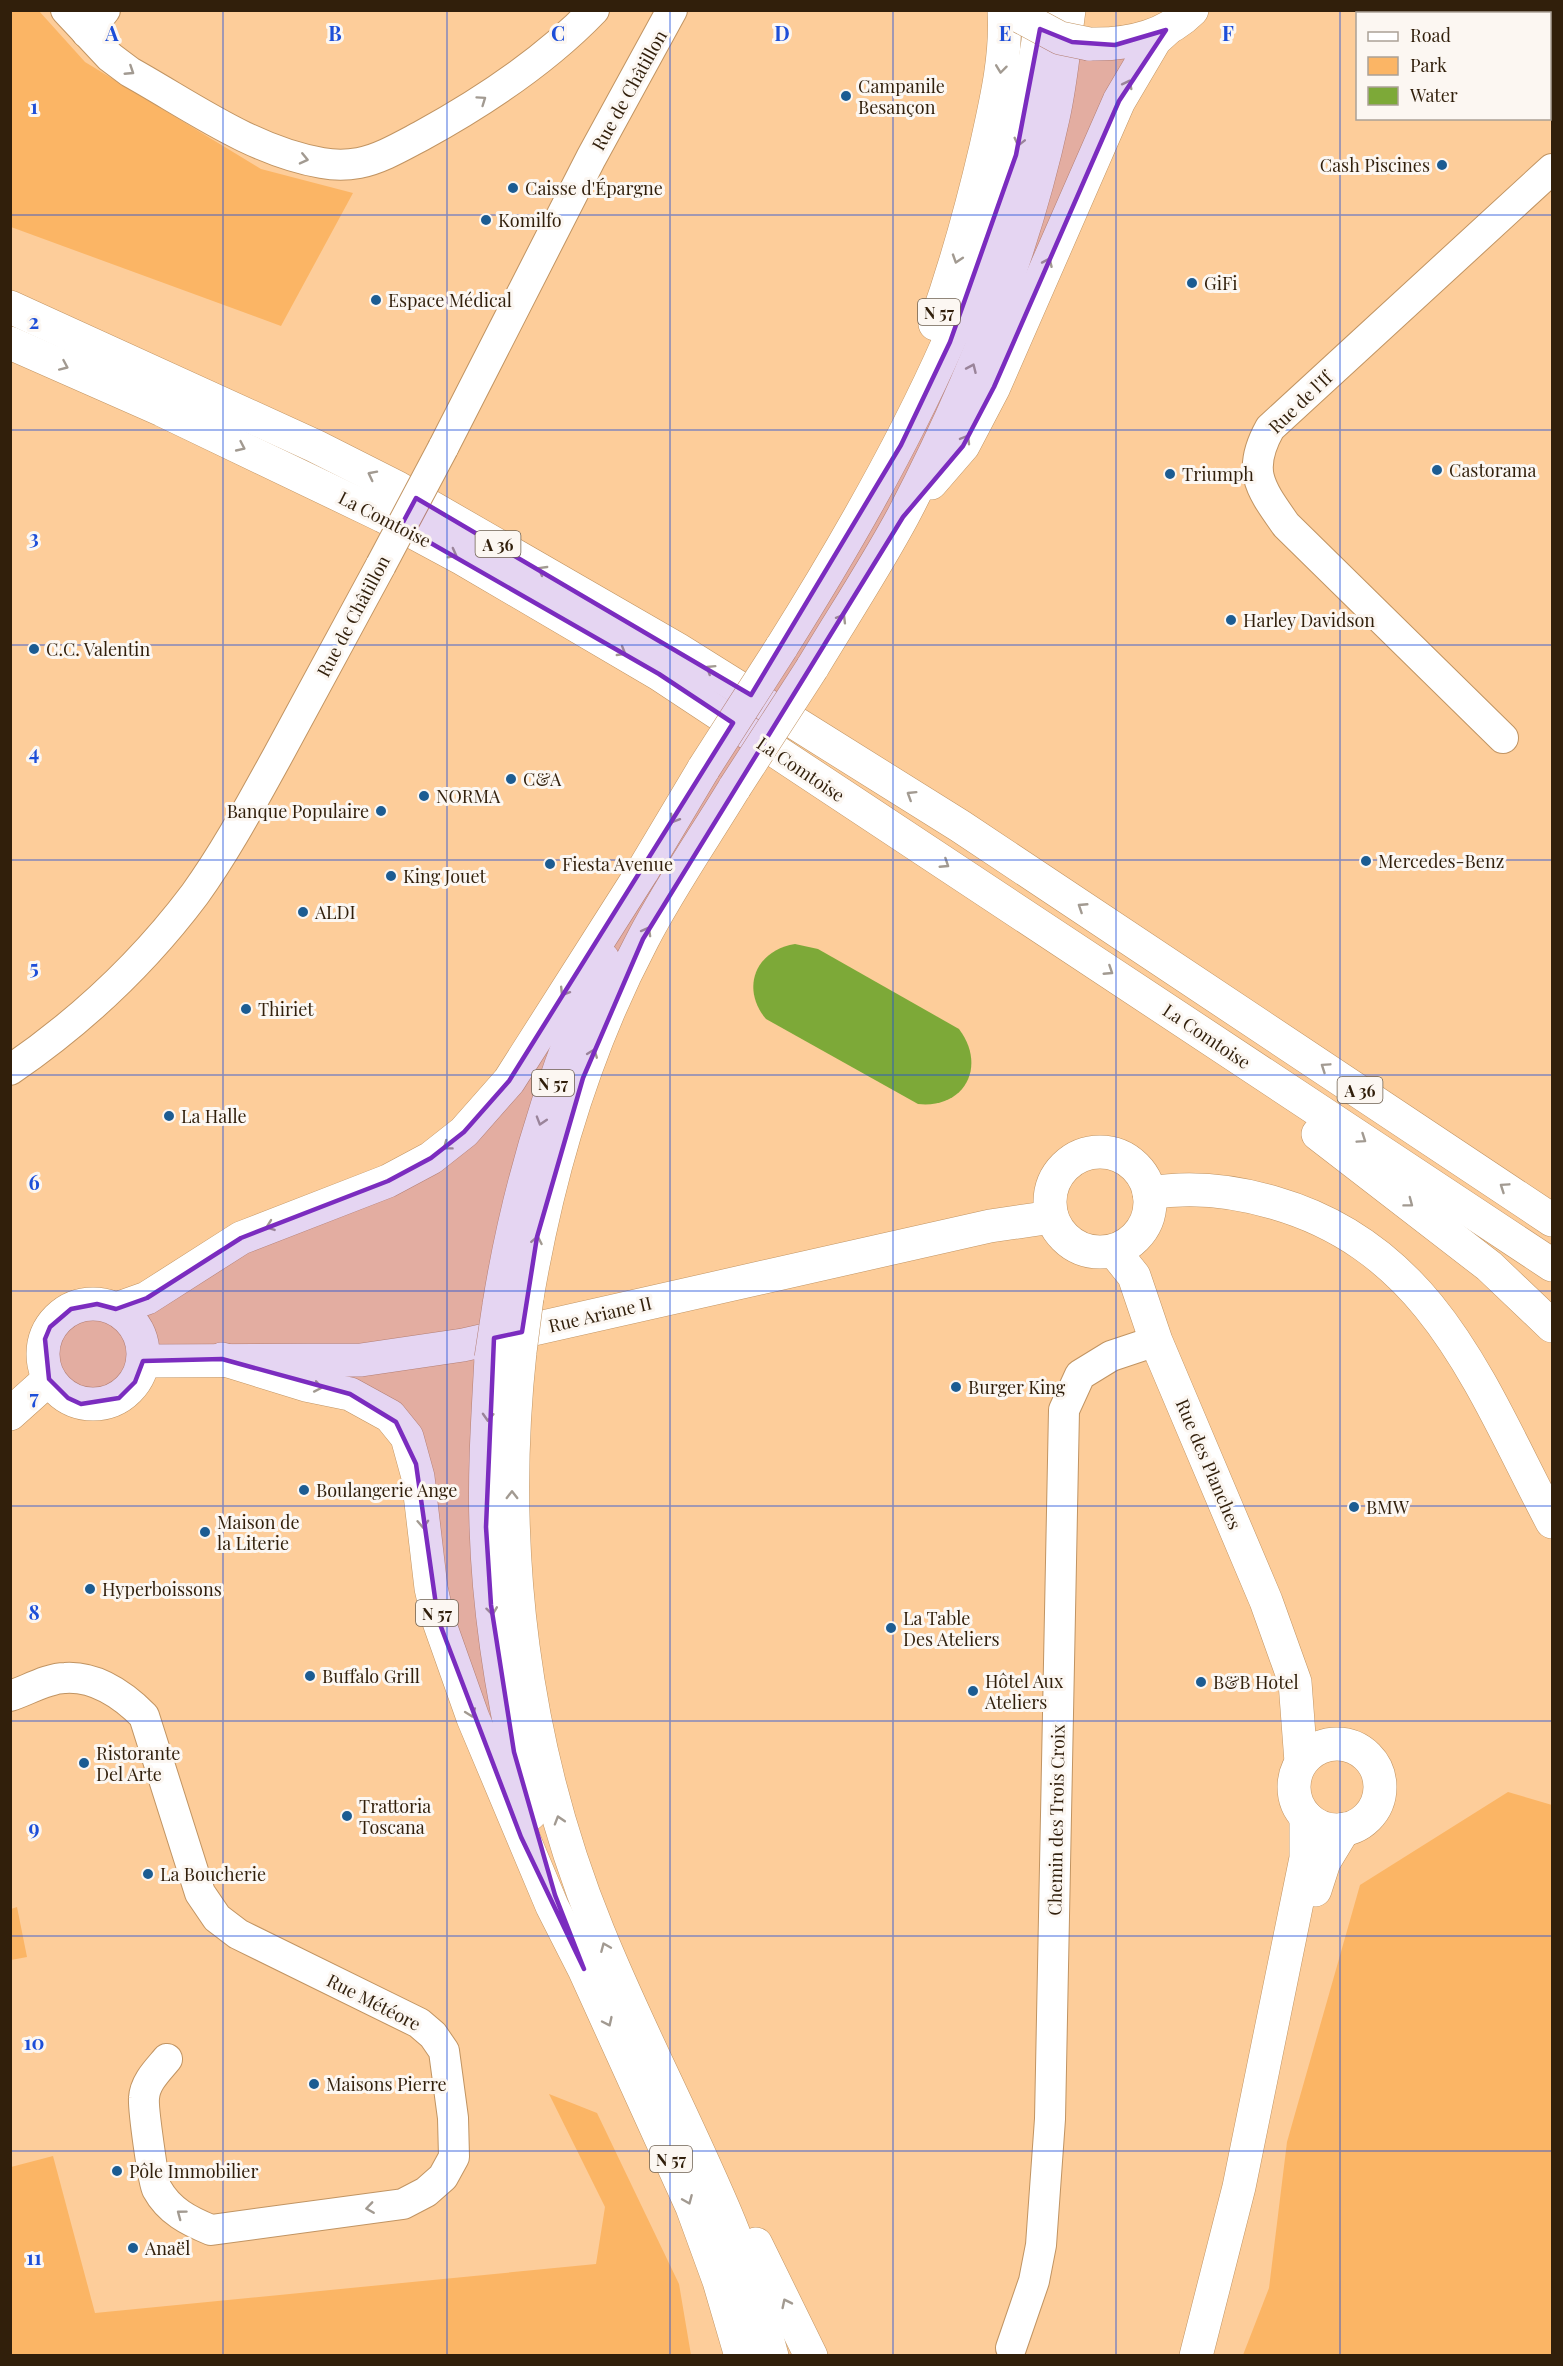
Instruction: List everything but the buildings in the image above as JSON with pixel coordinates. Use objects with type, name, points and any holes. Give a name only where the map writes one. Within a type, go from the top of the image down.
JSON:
[{"type":"main road","name":"N 57","points":[[584,1969],[555,1895],[533,1826],[514,1752],[500,1680],[491,1605],[486,1527],[485,1454],[505,1355],[513,1301],[572,1110],[597,1041],[643,939],[903,517],[979,351],[1018,247],[1054,116],[1069,10]]},
{"type":"main road","name":"N 57","points":[[903,517],[968,436],[994,387],[1119,100],[1139,63],[1155,40],[1192,10]]},
{"type":"main road","name":"N 57","points":[[513,1301],[508,1247],[541,1119],[566,1047],[642,872],[704,768],[815,595],[919,371],[970,213],[994,110],[1004,43],[1020,12],[1060,38],[1089,44],[1115,45],[1141,40],[1166,30]]},
{"type":"main road","name":"La Comtoise","points":[[10,307],[315,446],[398,488],[677,648],[960,826],[1552,1220]]},
{"type":"main road","name":"La Comtoise","points":[[10,343],[301,476],[473,565],[659,674],[1552,1265]]},
{"type":"main road","points":[[116,1309],[147,1298],[241,1238],[388,1181],[431,1158],[456,1139],[478,1119],[509,1081],[642,872]]},
{"type":"main road","name":"A 36","points":[[1191,1026],[1277,1103],[1489,1266],[1552,1326]]},
{"type":"main road","points":[[1087,1154],[1111,1154],[1133,1165],[1143,1177],[1149,1193],[1150,1207],[1143,1228],[1128,1244],[1114,1251],[1099,1253],[1076,1246],[1059,1231],[1052,1217],[1050,1201],[1053,1185],[1060,1171],[1072,1160],[1087,1154]]},
{"type":"main road","points":[[1149,1193],[1181,1188],[1255,1197],[1305,1212],[1339,1228],[1371,1248],[1417,1290],[1453,1338],[1552,1522]]},
{"type":"main road","name":"Rue Ariane II","points":[[143,1361],[361,1360],[463,1346],[990,1226],[1052,1217]]},
{"type":"main road","name":"Rue des Planches","points":[[1114,1251],[1134,1276],[1156,1341],[1266,1601],[1295,1682]]},
{"type":"main road","points":[[97,1304],[116,1309],[133,1323],[140,1335],[143,1361],[141,1372],[128,1391],[109,1403],[95,1405],[68,1398],[49,1379],[44,1366],[44,1346],[50,1327],[59,1317],[84,1305],[97,1304]]},
{"type":"main road","name":"N 57","points":[[505,1355],[514,1408],[512,1502],[518,1608],[526,1669],[554,1802],[577,1876],[606,1951],[730,2224],[749,2272],[772,2355]]},
{"type":"main road","name":"N 57","points":[[222,1359],[306,1385],[350,1394],[390,1416],[407,1437],[418,1478],[425,1552],[438,1619],[472,1718],[552,1906],[584,1969],[692,2207],[719,2280],[741,2355]]},
{"type":"main road","points":[[10,1414],[49,1379]]},
{"type":"main road","points":[[1295,1682],[1318,1715],[1346,1744],[1370,1758],[1377,1770],[1380,1784],[1379,1797],[1370,1814],[1356,1826],[1344,1829],[1320,1826],[1306,1817],[1295,1799],[1293,1786],[1301,1761],[1295,1682]]},
{"type":"main road","points":[[1301,1761],[1321,1746],[1346,1744]]},
{"type":"main road","points":[[1196,2355],[1224,2255],[1306,1858],[1306,1817]]},
{"type":"main road","points":[[1218,2355],[1240,2267],[1315,1889],[1324,1862],[1344,1829]]},
{"type":"main road","points":[[646,2038],[763,2258],[811,2355]]},
{"type":"street","points":[[66,10],[96,22],[130,72],[260,145],[325,164],[359,163],[397,149],[461,114],[525,70],[577,29],[594,10]]},
{"type":"street","name":"Rue de Châtillon","points":[[10,1070],[71,1024],[117,982],[162,934],[194,894],[248,810],[381,565],[591,158],[672,10]]},
{"type":"street","name":"Rue de l'If","points":[[1503,738],[1286,525],[1266,497],[1258,475],[1258,450],[1270,428],[1552,169]]},
{"type":"street","name":"Chemin des Trois Croix","points":[[1011,2348],[1034,2281],[1041,2245],[1050,2119],[1064,1410],[1080,1376],[1111,1356],[1156,1341]]},
{"type":"street","name":"Rue Météore","points":[[10,1696],[64,1677],[87,1681],[111,1690],[126,1698],[144,1716],[200,1893],[217,1918],[238,1934],[419,2023],[434,2035],[444,2051],[453,2118],[454,2157],[443,2177],[426,2192],[403,2204],[211,2230],[186,2220],[171,2207],[156,2188],[144,2098],[151,2079],[167,2059]]},
{"type":"highlighted area","points":[[1040,29],[1072,42],[1115,45],[1166,30],[1119,101],[994,387],[963,446],[903,517],[643,939],[583,1078],[537,1237],[522,1332],[494,1338],[486,1527],[491,1605],[514,1752],[555,1895],[584,1969],[521,1837],[438,1619],[416,1464],[396,1422],[350,1394],[222,1359],[143,1361],[135,1382],[119,1398],[81,1404],[68,1398],[49,1379],[45,1339],[50,1327],[71,1309],[97,1304],[116,1309],[147,1298],[241,1238],[388,1181],[431,1158],[464,1132],[509,1081],[733,723],[659,674],[401,526],[416,498],[751,695],[901,445],[950,342],[1016,155]]},
{"type":"green space","points":[[10,11],[39,11],[85,62],[261,169],[353,193],[281,326],[11,227]]},
{"type":"green space","points":[[1508,1792],[1552,1805],[1552,2355],[1243,2355],[1269,2288],[1287,2142],[1360,1885]]},
{"type":"green space","points":[[17,1907],[27,1957],[11,1960],[11,1909]]},
{"type":"green space","points":[[549,2094],[597,2113],[679,2284],[691,2355],[11,2355],[11,2167],[53,2156],[95,2313],[596,2264],[605,2207]]},
{"type":"water","points":[[795,944],[818,949],[959,1029],[967,1043],[971,1057],[971,1070],[967,1082],[959,1092],[948,1100],[934,1104],[918,1104],[766,1019],[754,995],[753,983],[756,972],[770,954]]},
{"type":"place","name":"Campanile Besançon","points":[[846,96]]},
{"type":"place","name":"Cash Piscines","points":[[1442,165]]},
{"type":"place","name":"Caisse d'Épargne","points":[[513,188]]},
{"type":"place","name":"Komilfo","points":[[486,220]]},
{"type":"place","name":"GiFi","points":[[1192,283]]},
{"type":"place","name":"Espace Médical","points":[[376,300]]},
{"type":"place","name":"Castorama","points":[[1437,470]]},
{"type":"place","name":"Triumph","points":[[1170,474]]},
{"type":"place","name":"Harley Davidson","points":[[1231,620]]},
{"type":"place","name":"C.C. Valentin","points":[[34,649]]},
{"type":"place","name":"C&A","points":[[511,779]]},
{"type":"place","name":"NORMA","points":[[424,796]]},
{"type":"place","name":"Banque Populaire","points":[[381,811]]},
{"type":"place","name":"Mercedes-Benz","points":[[1366,861]]},
{"type":"place","name":"Fiesta Avenue","points":[[550,864]]},
{"type":"place","name":"King Jouet","points":[[391,876]]},
{"type":"place","name":"ALDI","points":[[303,912]]},
{"type":"place","name":"Thiriet","points":[[246,1009]]},
{"type":"place","name":"La Halle","points":[[169,1116]]},
{"type":"place","name":"Burger King","points":[[956,1387]]},
{"type":"place","name":"Boulangerie Ange","points":[[304,1490]]},
{"type":"place","name":"BMW","points":[[1354,1507]]},
{"type":"place","name":"Maison de la Literie","points":[[205,1532]]},
{"type":"place","name":"Hyperboissons","points":[[90,1589]]},
{"type":"place","name":"La Table Des Ateliers","points":[[891,1628]]},
{"type":"place","name":"Buffalo Grill","points":[[310,1676]]},
{"type":"place","name":"B&B Hotel","points":[[1201,1682]]},
{"type":"place","name":"Hôtel Aux Ateliers","points":[[973,1691]]},
{"type":"place","name":"Ristorante Del Arte","points":[[84,1763]]},
{"type":"place","name":"Trattoria Toscana","points":[[347,1816]]},
{"type":"place","name":"La Boucherie","points":[[148,1874]]},
{"type":"place","name":"Maisons Pierre","points":[[314,2084]]},
{"type":"place","name":"Pôle Immobilier","points":[[117,2171]]},
{"type":"place","name":"Anaël","points":[[133,2248]]}]
